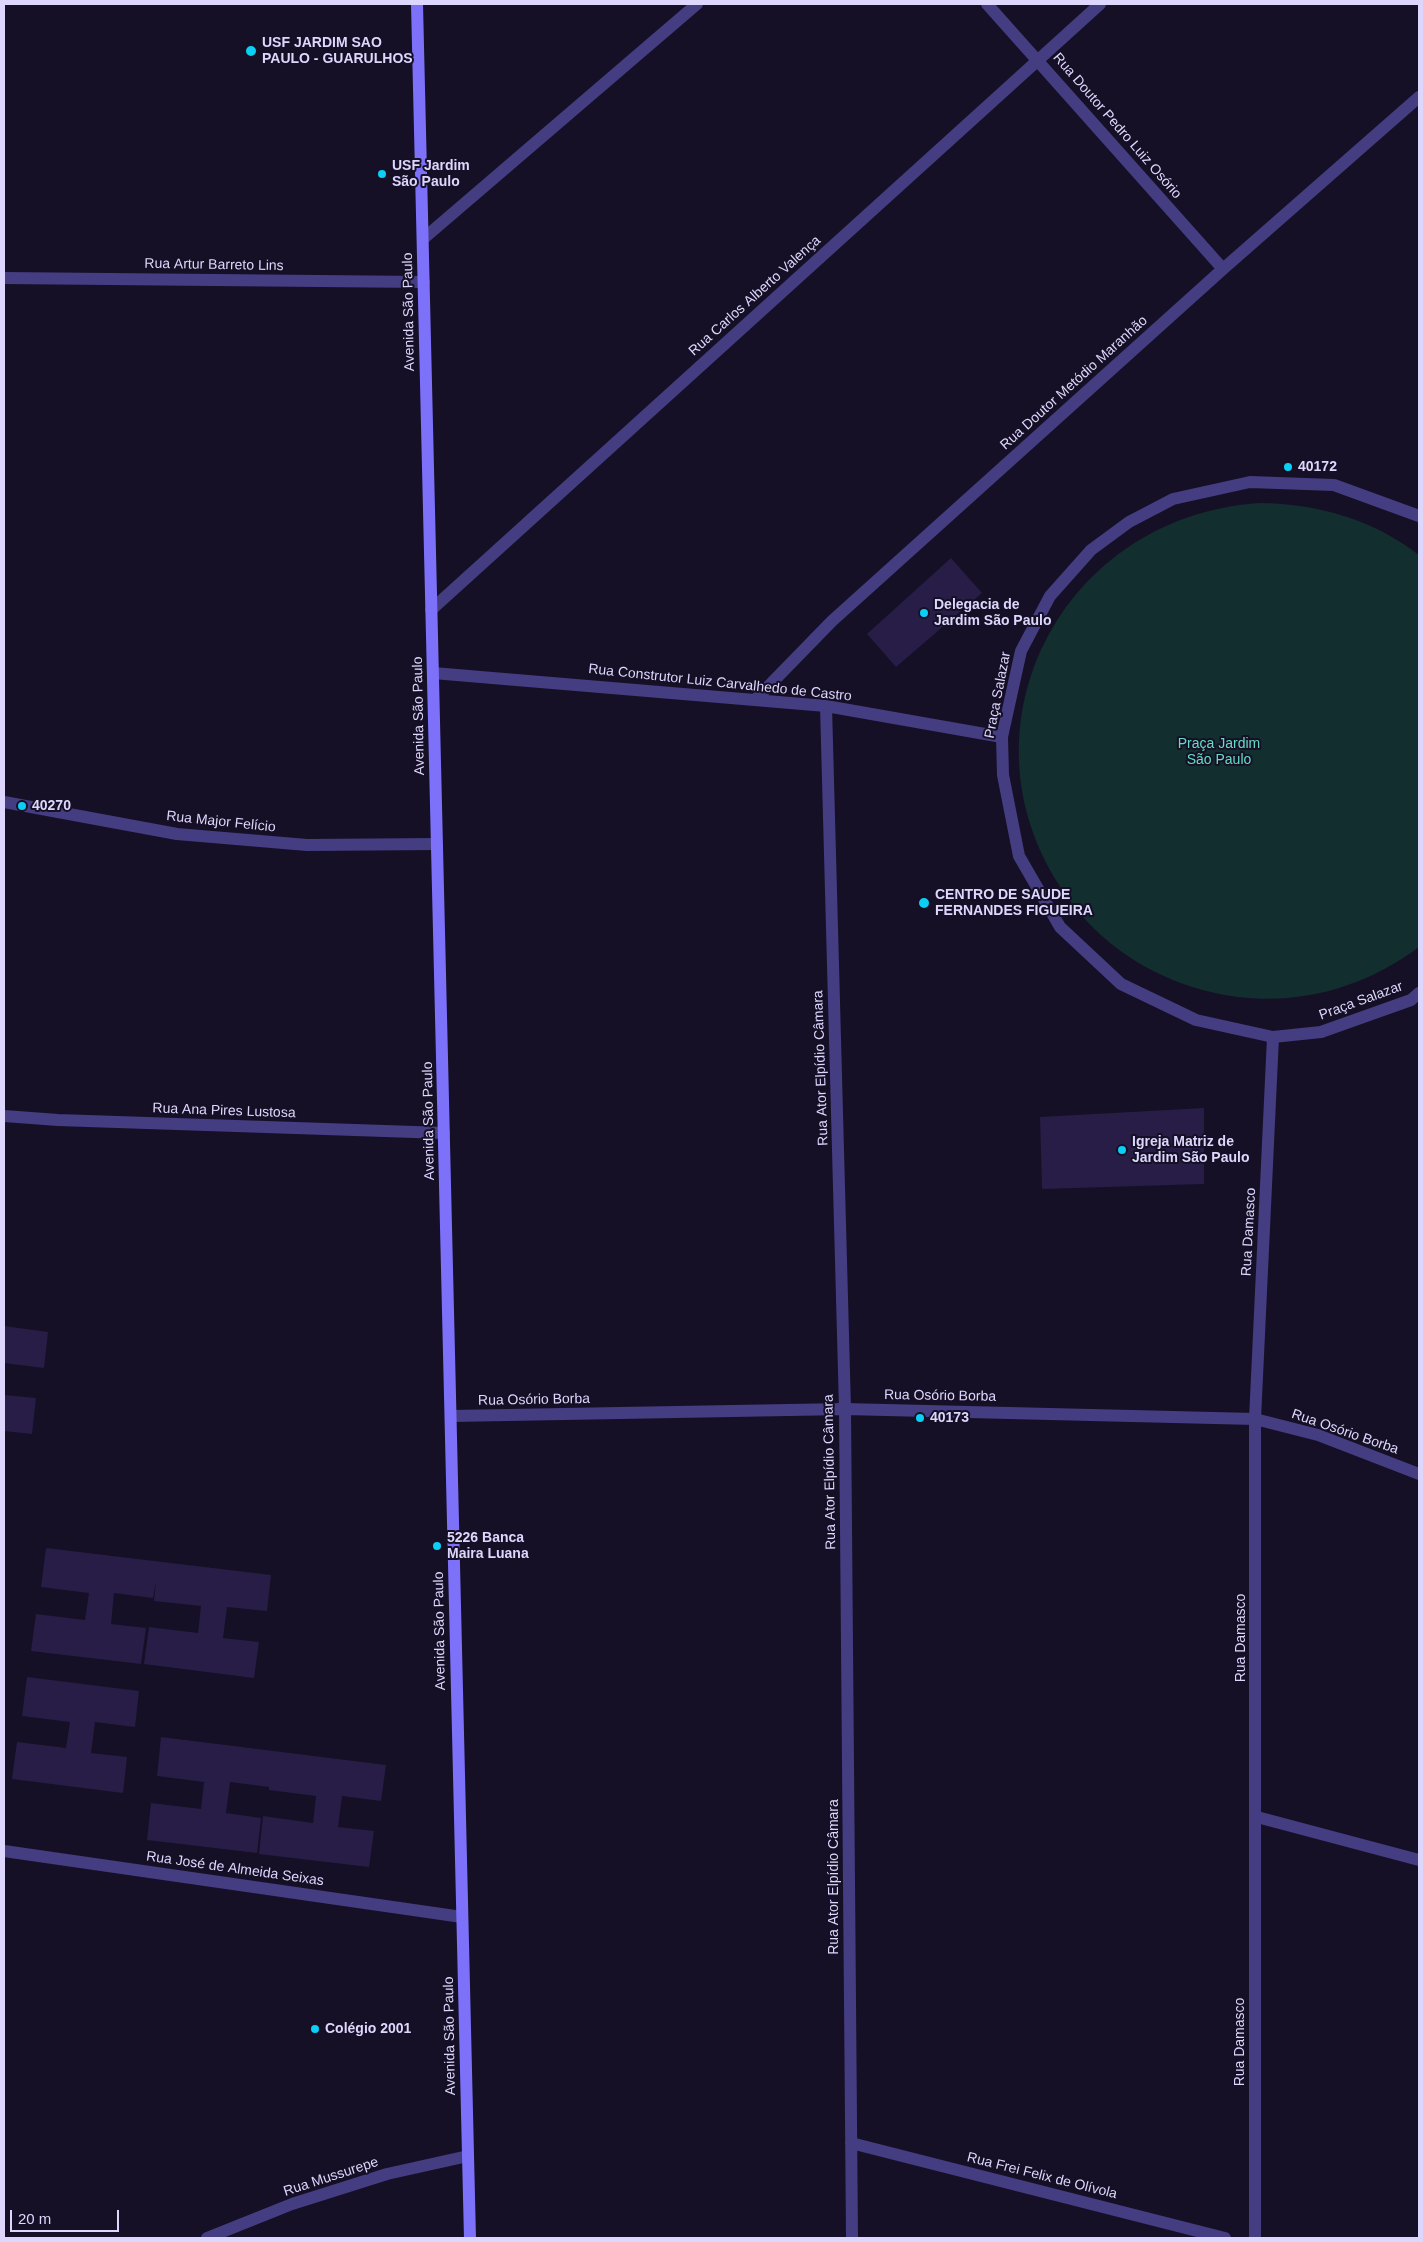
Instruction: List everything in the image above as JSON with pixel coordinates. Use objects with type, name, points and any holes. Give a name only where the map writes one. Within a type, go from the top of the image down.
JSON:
[{"type":"main road","name":"Avenida São Paulo","points":[[417,4],[470,2238]]},
{"type":"street","points":[[423,239],[698,4]]},
{"type":"street","name":"Rua Doutor Pedro Luiz Osório","points":[[987,4],[1038,59],[1223,269]]},
{"type":"street","name":"Rua Carlos Alberto Valença","points":[[431,610],[1100,4]]},
{"type":"street","name":"Rua Doutor Metódio Maranhão","points":[[756,699],[832,621],[1223,269],[1419,97]]},
{"type":"street","name":"Rua Artur Barreto Lins","points":[[4,278],[424,282]]},
{"type":"street","name":"Praça Salazar","points":[[1419,516],[1334,485],[1250,482],[1173,499],[1129,522],[1091,550],[1050,596],[1020,651],[1002,737],[1003,775],[1019,856],[1060,927],[1121,984],[1196,1020],[1273,1037],[1321,1032],[1346,1025],[1411,1000],[1419,993]]},
{"type":"street","name":"Rua Construtor Luiz Carvalhedo de Castro","points":[[433,673],[826,706],[1002,737]]},
{"type":"street","name":"Rua Ator Elpídio Câmara","points":[[826,706],[845,1409],[852,2238]]},
{"type":"street","name":"Rua Major Felício","points":[[4,802],[177,834],[307,845],[437,844]]},
{"type":"street","name":"Rua Damasco","points":[[1255,2238],[1255,1419],[1273,1037]]},
{"type":"street","name":"Rua Ana Pires Lustosa","points":[[4,1116],[58,1120],[444,1132]]},
{"type":"street","name":"Rua Osório Borba","points":[[451,1416],[845,1409],[1255,1419],[1318,1435],[1419,1474]]},
{"type":"street","points":[[1256,1817],[1419,1860]]},
{"type":"street","name":"Rua José de Almeida Seixas","points":[[4,1851],[462,1917]]},
{"type":"street","name":"Rua Frei Felix de Olívola","points":[[851,2143],[1225,2238]]},
{"type":"street","name":"Rua Mussurepe","points":[[207,2238],[302,2201],[387,2174],[468,2156]]},
{"type":"green space","name":"Praça Jardim São Paulo","points":[[1260,503],[1303,506],[1344,516],[1383,532],[1419,555],[1419,947],[1399,961],[1378,972],[1333,990],[1310,995],[1262,999],[1215,993],[1170,979],[1129,957],[1110,943],[1077,910],[1038,846],[1020,779],[1022,713],[1041,650],[1076,594],[1125,549],[1187,517]]},
{"type":"building","name":"Delegacia de Jardim São Paulo","points":[[951,558],[982,593],[896,667],[867,634]]},
{"type":"building","name":"Igreja Matriz de Jardim São Paulo","points":[[1204,1108],[1204,1184],[1042,1189],[1040,1117]]},
{"type":"building","points":[[4,1326],[48,1332],[44,1368],[4,1363]]},
{"type":"building","points":[[4,1395],[36,1398],[32,1434],[4,1431]]},
{"type":"building","points":[[46,1548],[271,1575],[267,1611],[227,1607],[223,1638],[259,1642],[254,1678],[144,1664],[149,1627],[198,1633],[201,1606],[154,1601],[156,1581],[153,1598],[114,1593],[111,1624],[146,1628],[141,1664],[31,1651],[36,1614],[85,1620],[89,1593],[41,1587]]},
{"type":"building","points":[[27,1677],[139,1691],[135,1727],[95,1722],[91,1753],[127,1757],[123,1793],[12,1779],[17,1742],[66,1748],[70,1722],[22,1716]]},
{"type":"building","points":[[161,1737],[386,1765],[381,1801],[342,1796],[338,1827],[374,1831],[369,1867],[259,1854],[263,1816],[313,1823],[316,1796],[269,1790],[269,1787],[230,1782],[226,1813],[261,1818],[257,1853],[147,1840],[151,1803],[201,1809],[204,1782],[157,1776]]},
{"type":"place","name":"USF JARDIM SAO PAULO - GUARULHOS","points":[[251,51]]},
{"type":"place","name":"USF Jardim São Paulo","points":[[382,174]]},
{"type":"place","name":"40172","points":[[1288,467]]},
{"type":"place","name":"Delegacia de Jardim São Paulo","points":[[924,613]]},
{"type":"place","name":"40270","points":[[22,806]]},
{"type":"place","name":"CENTRO DE SAUDE FERNANDES FIGUEIRA","points":[[924,903]]},
{"type":"place","name":"Igreja Matriz de Jardim São Paulo","points":[[1122,1150]]},
{"type":"place","name":"40173","points":[[920,1418]]},
{"type":"place","name":"5226 Banca Maira Luana","points":[[437,1546]]},
{"type":"place","name":"Colégio 2001","points":[[315,2029]]}]
